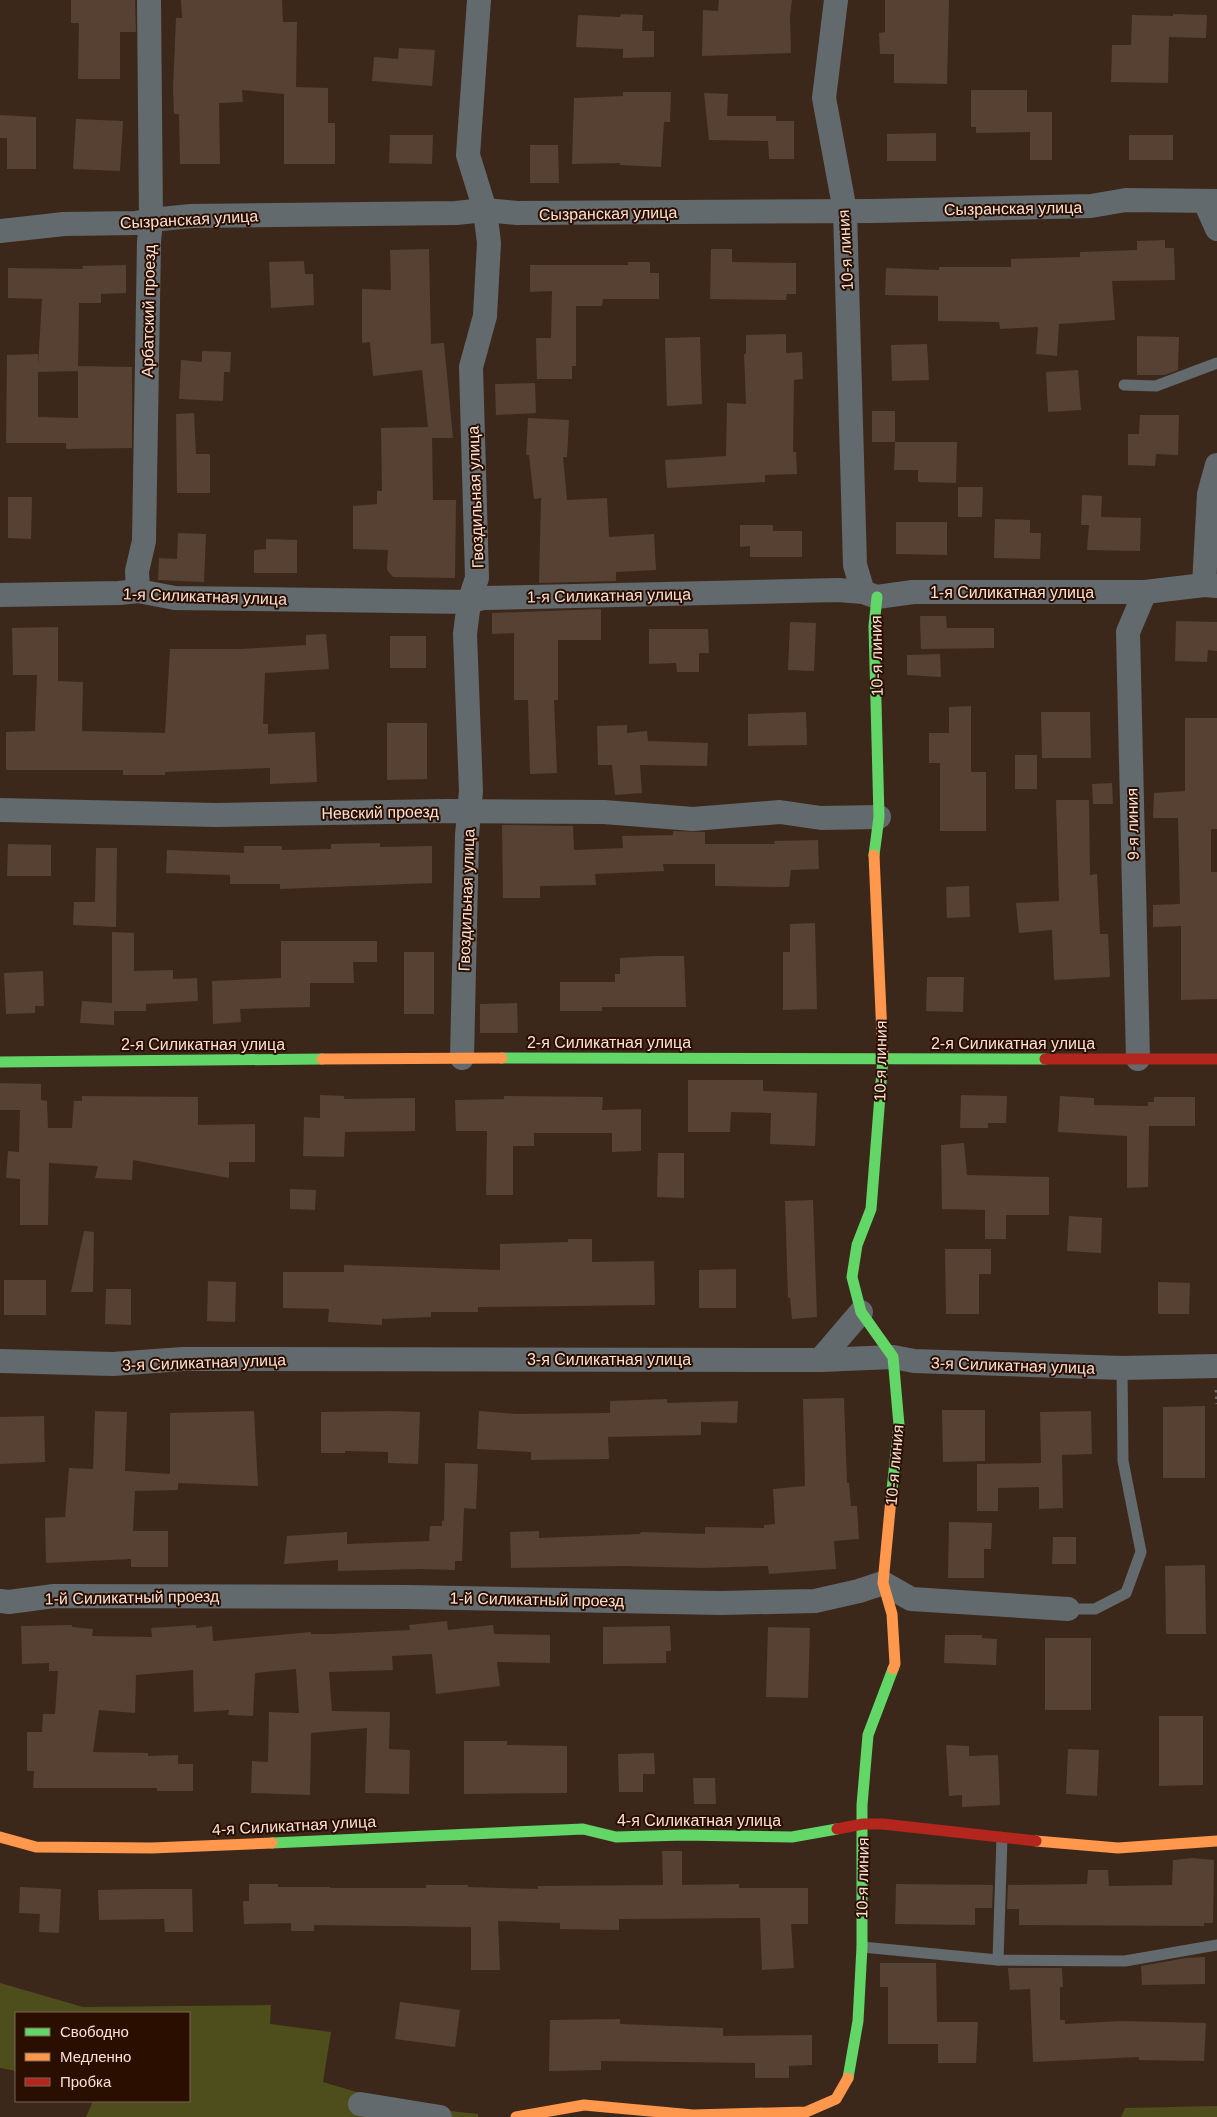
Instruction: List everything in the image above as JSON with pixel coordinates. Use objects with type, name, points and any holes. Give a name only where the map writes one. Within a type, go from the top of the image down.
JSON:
[{"type":"street","name":"Арбатский проезд","points":[[138,591],[138,571],[144,541],[149,242],[151,220],[149,0]]},
{"type":"street","name":"Гвоздильная улица","points":[[462,1058],[466,863],[472,791],[465,634],[469,602],[477,578],[471,367],[485,316],[489,243],[486,210],[468,155],[479,0]]},
{"type":"street","name":"10-я линия","points":[[516,2117],[584,2105],[693,2115],[806,2112],[836,2098],[848,2079],[858,2021],[862,1947],[862,1806],[868,1735],[895,1664],[892,1614],[883,1583],[899,1425],[893,1357],[861,1312],[852,1277],[857,1245],[871,1209],[883,1059],[873,859],[879,817],[874,626],[870,594],[855,565],[845,211],[824,98],[836,0]]},
{"type":"street","name":"Сызранская улица","points":[[0,231],[64,224],[136,223],[191,216],[456,213],[486,210],[517,214],[845,211],[1091,206],[1126,200],[1211,201]]},
{"type":"street","points":[[1211,201],[1217,229]]},
{"type":"street","points":[[1211,586],[1209,494],[1217,465]]},
{"type":"street","name":"1-я Силикатная улица","points":[[0,595],[138,591],[175,598],[469,602],[483,598],[828,591],[870,594],[913,592],[1145,592],[1211,586]]},
{"type":"street","name":"9-я линия","points":[[1138,1059],[1128,632],[1145,592]]},
{"type":"street","name":"Невский проезд","points":[[0,810],[216,815],[470,811],[496,813],[604,812],[694,820],[780,812],[821,818],[879,817]]},
{"type":"street","name":"2-я Силикатная улица","points":[[0,1062],[462,1058],[1217,1059]]},
{"type":"street","points":[[820,1360],[861,1312]]},
{"type":"street","name":"3-я Силикатная улица","points":[[0,1361],[113,1364],[183,1359],[820,1360],[893,1357],[914,1362],[1122,1368],[1217,1366]]},
{"type":"street","points":[[883,1583],[911,1598],[1068,1609]]},
{"type":"street","name":"1-й Силикатный проезд","points":[[0,1601],[9,1602],[54,1596],[398,1597],[721,1603],[806,1601],[859,1591],[883,1583]]},
{"type":"street","name":"4-я Силикатная улица","points":[[0,1837],[36,1847],[152,1848],[584,1829],[616,1837],[684,1835],[792,1837],[863,1824],[883,1824],[1002,1838],[1118,1848],[1217,1841]]},
{"type":"street","points":[[360,2104],[440,2117]]},
{"type":"lane","points":[[1124,385],[1156,386],[1217,363]]},
{"type":"lane","points":[[1068,1609],[1095,1609],[1126,1593],[1140,1552],[1123,1461],[1122,1368]]},
{"type":"lane","points":[[998,1960],[1002,1838]]},
{"type":"lane","points":[[862,1947],[998,1960],[1126,1961],[1217,1945]]},
{"type":"shaded area","points":[[0,1983],[83,2007],[271,2005],[270,2024],[331,2032],[323,2082],[403,2106],[478,2114],[478,2117],[86,2117],[93,2102],[190,2102],[190,2012],[15,2012],[15,2071],[0,2068]]},
{"type":"shaded area","points":[[1217,2106],[1217,2117],[1121,2117],[1125,2108]]},
{"type":"building","points":[[71,0],[135,0],[136,32],[120,32],[120,79],[78,79],[79,23],[71,23]]},
{"type":"building","points":[[181,0],[282,0],[283,22],[297,22],[296,87],[328,88],[328,123],[335,123],[335,164],[284,164],[284,94],[242,90],[243,102],[219,103],[220,164],[180,164],[179,114],[174,114],[173,89],[176,18],[182,18]]},
{"type":"building","points":[[719,0],[792,0],[790,16],[791,53],[702,56],[703,10],[718,11]]},
{"type":"building","points":[[885,0],[949,0],[947,84],[894,83],[894,54],[880,54],[879,33],[885,32]]},
{"type":"building","points":[[621,14],[643,15],[642,31],[654,31],[654,57],[623,58],[623,49],[576,47],[578,15],[620,17]]},
{"type":"building","points":[[1173,14],[1207,15],[1206,38],[1169,37],[1168,83],[1111,82],[1112,45],[1131,45],[1132,15],[1173,16]]},
{"type":"building","points":[[399,48],[435,50],[432,86],[372,81],[374,57],[398,59]]},
{"type":"building","points":[[971,90],[1027,90],[1027,112],[1052,112],[1052,160],[1030,160],[1030,132],[976,133],[976,127],[971,127]]},
{"type":"building","points":[[623,92],[671,92],[670,122],[664,122],[661,167],[620,165],[620,163],[572,164],[574,98],[623,96]]},
{"type":"building","points":[[704,93],[728,94],[727,116],[776,116],[776,121],[794,121],[794,159],[769,159],[768,141],[709,140]]},
{"type":"building","points":[[0,115],[36,117],[36,169],[7,169],[7,138],[0,138]]},
{"type":"building","points":[[76,119],[123,121],[120,171],[73,169]]},
{"type":"building","points":[[936,133],[936,161],[887,161],[887,134]]},
{"type":"building","points":[[390,135],[433,135],[432,164],[389,163]]},
{"type":"building","points":[[1129,135],[1173,135],[1173,160],[1129,160]]},
{"type":"building","points":[[530,145],[558,145],[559,183],[530,183]]},
{"type":"building","points":[[1165,240],[1165,248],[1174,248],[1175,280],[1112,281],[1115,320],[1059,324],[1057,356],[1036,354],[1038,327],[1000,329],[999,322],[938,321],[938,296],[885,295],[886,268],[939,270],[939,267],[1011,267],[1011,259],[1080,257],[1080,252],[1137,250],[1137,241]]},
{"type":"building","points":[[429,249],[431,344],[444,343],[453,438],[432,438],[433,500],[456,500],[455,578],[393,577],[387,570],[388,550],[353,549],[353,506],[377,504],[377,491],[382,491],[381,428],[428,427],[422,370],[373,376],[370,342],[362,343],[362,289],[391,290],[390,250]]},
{"type":"building","points":[[711,249],[732,249],[732,262],[796,263],[796,294],[787,294],[786,300],[710,299]]},
{"type":"building","points":[[304,261],[305,274],[313,274],[314,305],[271,308],[269,262]]},
{"type":"building","points":[[628,262],[650,262],[650,273],[659,273],[659,299],[603,299],[602,306],[576,306],[576,366],[572,366],[572,379],[537,379],[536,338],[551,338],[552,291],[530,292],[530,265],[628,265]]},
{"type":"building","points":[[126,265],[126,293],[101,294],[101,303],[79,303],[78,366],[132,367],[132,448],[66,449],[66,443],[6,443],[7,355],[38,354],[38,366],[42,299],[8,298],[8,268],[83,269],[82,266]],"holes":[[[78,371],[78,418],[38,417],[38,372]]]},
{"type":"building","points":[[786,334],[786,353],[802,352],[803,379],[794,380],[793,452],[796,452],[797,474],[765,475],[765,482],[667,488],[665,460],[726,456],[727,403],[746,404],[744,354],[746,354],[746,335]]},
{"type":"building","points":[[1137,336],[1179,337],[1178,370],[1165,375],[1137,375]]},
{"type":"building","points":[[700,337],[702,404],[667,406],[665,338]]},
{"type":"building","points":[[927,344],[929,380],[892,381],[891,345]]},
{"type":"building","points":[[202,351],[231,352],[230,372],[224,372],[223,401],[179,399],[181,360],[202,362]]},
{"type":"building","points":[[1078,370],[1081,410],[1048,412],[1046,372]]},
{"type":"building","points":[[535,383],[536,413],[496,415],[495,384]]},
{"type":"building","points":[[872,411],[895,411],[895,442],[872,442]]},
{"type":"building","points":[[194,413],[196,454],[210,454],[210,493],[177,493],[176,414]]},
{"type":"building","points":[[1140,415],[1179,415],[1178,455],[1156,454],[1155,466],[1128,465],[1128,434],[1139,434]]},
{"type":"building","points":[[528,418],[569,420],[567,457],[563,457],[567,500],[607,498],[609,537],[654,534],[656,570],[616,572],[616,581],[539,583],[541,498],[534,499],[529,455],[526,455]]},
{"type":"building","points":[[895,442],[957,442],[956,483],[918,482],[918,470],[894,470]]},
{"type":"building","points":[[958,487],[983,487],[982,517],[958,517]]},
{"type":"building","points":[[1082,495],[1102,496],[1101,517],[1141,518],[1140,551],[1087,550],[1089,525],[1081,525]]},
{"type":"building","points":[[8,497],[32,497],[31,539],[8,538]]},
{"type":"building","points":[[995,519],[1030,520],[1030,533],[1041,533],[1040,559],[994,558]]},
{"type":"building","points":[[896,522],[947,522],[947,555],[896,554]]},
{"type":"building","points":[[740,525],[773,525],[773,531],[802,531],[802,557],[750,557],[750,546],[740,547]]},
{"type":"building","points":[[178,533],[206,534],[204,582],[158,580],[159,558],[177,559]]},
{"type":"building","points":[[266,539],[297,540],[297,573],[254,573],[254,550],[266,549]]},
{"type":"building","points":[[601,609],[601,640],[558,640],[558,700],[554,700],[557,773],[530,774],[528,700],[514,700],[514,633],[492,634],[492,613]]},
{"type":"building","points":[[920,616],[946,616],[947,628],[994,628],[994,648],[921,649]]},
{"type":"building","points":[[1176,621],[1217,622],[1217,651],[1208,650],[1207,662],[1175,661]]},
{"type":"building","points":[[790,622],[816,623],[814,671],[788,670]]},
{"type":"building","points":[[58,627],[58,681],[83,682],[82,731],[165,733],[170,649],[241,649],[306,645],[306,635],[326,634],[329,669],[265,673],[263,724],[268,724],[268,734],[315,732],[317,782],[270,784],[270,768],[165,772],[165,775],[123,775],[123,770],[6,770],[6,732],[35,731],[37,675],[13,675],[12,628]]},
{"type":"building","points":[[649,629],[708,629],[709,653],[699,653],[699,672],[677,672],[676,663],[649,664]]},
{"type":"building","points":[[390,636],[426,636],[426,668],[390,668]]},
{"type":"building","points":[[940,654],[941,677],[907,675],[907,655]]},
{"type":"building","points":[[971,706],[971,772],[986,772],[986,831],[940,831],[940,763],[929,763],[929,733],[949,733],[949,707]]},
{"type":"building","points":[[806,712],[807,745],[748,746],[748,714]]},
{"type":"building","points":[[1041,712],[1090,712],[1091,758],[1042,758]]},
{"type":"building","points":[[1185,718],[1217,718],[1217,829],[1211,829],[1211,872],[1217,872],[1217,999],[1181,1000],[1181,926],[1153,927],[1153,905],[1180,904],[1178,818],[1153,818],[1154,793],[1185,791]]},
{"type":"building","points":[[387,723],[427,723],[427,779],[387,780]]},
{"type":"building","points":[[627,725],[627,733],[647,731],[648,741],[708,743],[707,766],[640,765],[642,793],[615,795],[612,765],[598,765],[597,726]]},
{"type":"building","points":[[1015,755],[1037,755],[1037,789],[1015,789]]},
{"type":"building","points":[[1112,783],[1113,804],[1093,804],[1092,784]]},
{"type":"building","points":[[1056,800],[1089,800],[1090,875],[1097,874],[1100,934],[1108,934],[1110,977],[1054,980],[1052,930],[1019,933],[1016,903],[1059,901]]},
{"type":"building","points":[[502,825],[573,826],[574,850],[623,848],[622,836],[673,835],[673,831],[705,832],[705,844],[775,844],[774,841],[818,840],[819,869],[791,870],[789,887],[715,886],[715,864],[663,864],[664,871],[595,874],[596,885],[540,886],[540,898],[503,898]]},
{"type":"building","points":[[380,843],[380,847],[432,846],[432,883],[280,889],[280,884],[230,884],[230,875],[166,873],[167,850],[244,853],[244,846],[282,846],[282,850],[331,849],[331,844]]},
{"type":"building","points":[[8,844],[51,845],[51,876],[7,876]]},
{"type":"building","points":[[96,848],[117,848],[116,927],[73,925],[74,902],[95,902]]},
{"type":"building","points":[[969,886],[970,917],[947,918],[946,887]]},
{"type":"building","points":[[815,923],[817,1009],[783,1010],[783,952],[790,952],[790,924]]},
{"type":"building","points":[[112,932],[134,933],[134,971],[173,970],[173,979],[197,978],[198,1001],[146,1004],[146,1011],[114,1011],[114,1025],[80,1023],[82,1001],[112,1003]]},
{"type":"building","points":[[281,941],[377,941],[377,962],[353,962],[354,983],[310,983],[310,1007],[240,1009],[241,1022],[213,1024],[212,981],[281,978]]},
{"type":"building","points":[[404,952],[434,952],[434,1014],[404,1014]]},
{"type":"building","points":[[684,956],[686,1007],[602,1007],[602,1011],[560,1011],[560,982],[615,982],[615,974],[620,974],[620,958]]},
{"type":"building","points":[[43,971],[44,1006],[35,1006],[35,1013],[6,1014],[4,973]]},
{"type":"building","points":[[927,977],[964,977],[963,1012],[926,1011]]},
{"type":"building","points":[[517,1003],[518,1033],[480,1033],[480,1004]]},
{"type":"building","points":[[688,1080],[763,1080],[763,1091],[817,1093],[815,1146],[770,1144],[771,1113],[731,1112],[730,1132],[688,1132]]},
{"type":"building","points":[[0,1083],[41,1084],[41,1100],[47,1101],[48,1128],[72,1128],[74,1101],[82,1101],[82,1096],[198,1097],[198,1125],[255,1124],[255,1162],[229,1162],[229,1178],[133,1160],[132,1180],[95,1178],[98,1166],[49,1163],[48,1225],[20,1225],[20,1179],[6,1178],[8,1151],[19,1152],[20,1110],[0,1110]]},
{"type":"building","points":[[320,1095],[344,1096],[344,1099],[415,1098],[415,1131],[345,1132],[344,1157],[303,1156],[304,1117],[320,1118]]},
{"type":"building","points":[[961,1095],[1007,1096],[1006,1123],[988,1123],[988,1128],[960,1128]]},
{"type":"building","points":[[504,1096],[603,1097],[602,1110],[641,1109],[641,1151],[612,1152],[612,1133],[534,1133],[534,1146],[513,1146],[513,1195],[486,1195],[487,1131],[456,1131],[455,1100],[504,1099]]},
{"type":"building","points":[[1060,1096],[1094,1098],[1094,1105],[1148,1106],[1148,1102],[1154,1102],[1154,1097],[1195,1097],[1195,1126],[1149,1126],[1148,1187],[1127,1188],[1127,1136],[1058,1132]]},
{"type":"building","points":[[964,1143],[967,1175],[1049,1177],[1049,1215],[1006,1215],[1006,1239],[985,1239],[985,1210],[942,1209],[941,1145]]},
{"type":"building","points":[[658,1153],[684,1153],[684,1198],[657,1197]]},
{"type":"building","points":[[290,1189],[316,1190],[315,1210],[290,1209]]},
{"type":"building","points":[[813,1200],[817,1317],[792,1319],[790,1298],[788,1298],[785,1201]]},
{"type":"building","points":[[1069,1216],[1102,1218],[1101,1253],[1067,1251]]},
{"type":"building","points":[[84,1231],[94,1232],[93,1292],[71,1292]]},
{"type":"building","points":[[568,1239],[592,1239],[592,1262],[654,1261],[655,1305],[478,1307],[478,1312],[431,1312],[431,1317],[382,1319],[382,1325],[328,1322],[329,1309],[283,1308],[283,1272],[344,1272],[344,1265],[500,1270],[500,1244],[568,1242]]},
{"type":"building","points":[[945,1249],[991,1249],[991,1274],[979,1274],[979,1314],[946,1314]]},
{"type":"building","points":[[736,1269],[736,1308],[699,1308],[699,1270]]},
{"type":"building","points":[[4,1280],[46,1280],[46,1315],[4,1315]]},
{"type":"building","points":[[208,1281],[236,1282],[235,1322],[207,1321]]},
{"type":"building","points":[[1158,1282],[1190,1283],[1189,1314],[1158,1314]]},
{"type":"building","points":[[106,1289],[131,1289],[131,1325],[105,1324]]},
{"type":"building","points":[[844,1398],[847,1483],[849,1483],[851,1506],[857,1506],[859,1539],[834,1541],[836,1569],[769,1574],[768,1566],[511,1568],[510,1532],[539,1531],[539,1538],[640,1534],[641,1532],[705,1534],[705,1527],[764,1528],[764,1525],[775,1524],[773,1489],[805,1486],[803,1399]]},
{"type":"building","points":[[667,1399],[667,1403],[738,1401],[737,1423],[701,1422],[701,1435],[608,1437],[609,1459],[531,1460],[531,1452],[477,1449],[479,1411],[516,1414],[610,1413],[610,1401]]},
{"type":"building","points":[[1205,1406],[1205,1478],[1163,1478],[1163,1407]]},
{"type":"building","points":[[942,1410],[985,1410],[985,1461],[943,1462]]},
{"type":"building","points":[[95,1411],[127,1412],[125,1471],[170,1474],[170,1413],[254,1411],[258,1486],[178,1483],[178,1490],[135,1491],[133,1531],[168,1531],[168,1567],[131,1567],[131,1559],[46,1563],[45,1518],[65,1517],[69,1468],[93,1469]]},
{"type":"building","points":[[1091,1411],[1092,1454],[1062,1455],[1063,1508],[1039,1509],[1039,1487],[998,1488],[998,1511],[977,1511],[977,1464],[1041,1463],[1040,1412]]},
{"type":"building","points":[[321,1412],[420,1412],[418,1464],[388,1463],[388,1452],[345,1451],[345,1453],[321,1453]]},
{"type":"building","points":[[44,1416],[45,1462],[0,1464],[0,1417]]},
{"type":"building","points":[[445,1463],[478,1464],[476,1509],[464,1508],[462,1561],[455,1561],[455,1570],[338,1571],[338,1560],[284,1564],[287,1536],[347,1532],[347,1544],[429,1541],[430,1526],[442,1526],[442,1521],[444,1521]]},
{"type":"building","points":[[949,1522],[992,1523],[991,1549],[984,1549],[984,1578],[948,1578]]},
{"type":"building","points":[[1053,1537],[1076,1537],[1076,1564],[1052,1564]]},
{"type":"building","points":[[1205,1565],[1206,1634],[1166,1634],[1165,1566]]},
{"type":"building","points":[[447,1621],[448,1630],[493,1625],[494,1634],[550,1635],[550,1663],[497,1662],[500,1686],[436,1694],[432,1654],[392,1656],[393,1670],[329,1672],[332,1711],[390,1712],[389,1749],[410,1750],[409,1794],[365,1793],[367,1728],[311,1733],[310,1795],[251,1793],[252,1761],[268,1762],[269,1712],[299,1713],[296,1669],[255,1673],[253,1716],[228,1715],[229,1710],[194,1712],[193,1670],[136,1675],[135,1713],[99,1710],[93,1752],[148,1753],[148,1756],[178,1755],[178,1764],[193,1764],[193,1791],[157,1791],[157,1788],[33,1788],[34,1771],[27,1771],[27,1732],[42,1732],[43,1714],[55,1714],[58,1671],[49,1671],[49,1663],[22,1664],[21,1626],[72,1625],[72,1627],[93,1629],[92,1636],[152,1637],[151,1628],[196,1625],[196,1628],[212,1626],[213,1641],[311,1632],[311,1634],[331,1634],[410,1630],[409,1625]]},
{"type":"building","points":[[670,1626],[671,1651],[666,1651],[666,1663],[603,1664],[603,1627]]},
{"type":"building","points":[[768,1627],[810,1628],[808,1698],[766,1697]]},
{"type":"building","points":[[945,1635],[982,1635],[982,1638],[997,1639],[996,1665],[944,1663]]},
{"type":"building","points":[[1045,1638],[1091,1638],[1091,1710],[1045,1710]]},
{"type":"building","points":[[1159,1716],[1203,1716],[1203,1785],[1159,1786]]},
{"type":"building","points":[[464,1741],[507,1741],[507,1745],[567,1746],[567,1793],[464,1794]]},
{"type":"building","points":[[946,1745],[969,1746],[969,1756],[998,1755],[1000,1805],[962,1807],[962,1795],[949,1796]]},
{"type":"building","points":[[1068,1749],[1099,1750],[1097,1796],[1066,1794]]},
{"type":"building","points":[[654,1753],[655,1774],[643,1774],[643,1792],[619,1792],[618,1754]]},
{"type":"building","points":[[693,1778],[715,1778],[716,1804],[694,1804]]},
{"type":"building","points":[[662,1851],[682,1851],[682,1885],[739,1884],[739,1888],[808,1888],[808,1924],[791,1924],[794,1968],[762,1970],[760,1918],[619,1919],[619,1930],[560,1929],[560,1923],[498,1921],[500,1970],[471,1970],[471,1927],[314,1925],[314,1931],[291,1931],[291,1923],[244,1924],[243,1901],[249,1901],[249,1884],[278,1884],[278,1887],[330,1888],[426,1888],[426,1885],[468,1885],[468,1887],[538,1889],[538,1886],[663,1885]]},
{"type":"building","points":[[1192,1858],[1214,1860],[1213,1923],[1204,1923],[1204,1926],[1019,1925],[1019,1909],[1007,1909],[1008,1885],[1087,1884],[1088,1870],[1108,1870],[1109,1886],[1172,1885],[1173,1860]]},
{"type":"building","points":[[896,1884],[993,1885],[992,1908],[975,1908],[975,1925],[895,1924]]},
{"type":"building","points":[[20,1887],[61,1889],[59,1933],[39,1932],[40,1914],[19,1913]]},
{"type":"building","points":[[192,1889],[193,1932],[165,1932],[164,1919],[99,1920],[98,1890]]},
{"type":"building","points":[[1205,1957],[1205,1984],[1142,1985],[1141,1966],[1186,1958]]},
{"type":"building","points":[[880,1963],[936,1963],[937,2022],[978,2022],[976,2063],[938,2063],[938,2044],[888,2044],[888,1987],[880,1987]]},
{"type":"building","points":[[1008,1968],[1062,1968],[1063,1987],[1060,1987],[1060,2020],[1065,2020],[1065,2024],[1121,2021],[1206,2023],[1204,2061],[1139,2060],[1139,2057],[1033,2062],[1030,1989],[1010,1990]]},
{"type":"building","points":[[400,2002],[460,2010],[455,2047],[395,2039]]},
{"type":"building","points":[[620,2019],[620,2024],[723,2028],[723,2036],[812,2035],[812,2065],[789,2066],[789,2078],[755,2078],[755,2063],[601,2061],[601,2070],[549,2071],[550,2020]]},
{"type":"traffic: fast","points":[[874,855],[879,817],[874,626],[877,597]]},
{"type":"traffic: fast","points":[[502,1058],[1045,1059]]},
{"type":"traffic: fast","points":[[883,1058],[871,1209],[857,1245],[852,1277],[861,1312],[893,1357],[899,1425],[891,1499]]},
{"type":"traffic: fast","points":[[0,1062],[322,1059]]},
{"type":"traffic: fast","points":[[848,2078],[858,2021],[862,1947],[862,1805],[868,1735],[893,1669]]},
{"type":"traffic: fast","points":[[272,1843],[583,1829],[616,1837],[684,1835],[792,1837],[837,1829]]},
{"type":"traffic: slow","points":[[874,855],[883,1058]]},
{"type":"traffic: slow","points":[[322,1059],[502,1058]]},
{"type":"traffic: slow","points":[[891,1499],[883,1583],[892,1614],[895,1664],[893,1669]]},
{"type":"traffic: slow","points":[[0,1837],[36,1847],[152,1848],[272,1843]]},
{"type":"traffic: slow","points":[[1036,1841],[1118,1848],[1217,1841]]},
{"type":"traffic: slow","points":[[516,2117],[584,2105],[693,2115],[806,2112],[836,2099],[848,2078]]},
{"type":"traffic: jam","points":[[1045,1059],[1217,1059]]},
{"type":"traffic: jam","points":[[837,1829],[863,1824],[883,1824],[1036,1841]]}]
